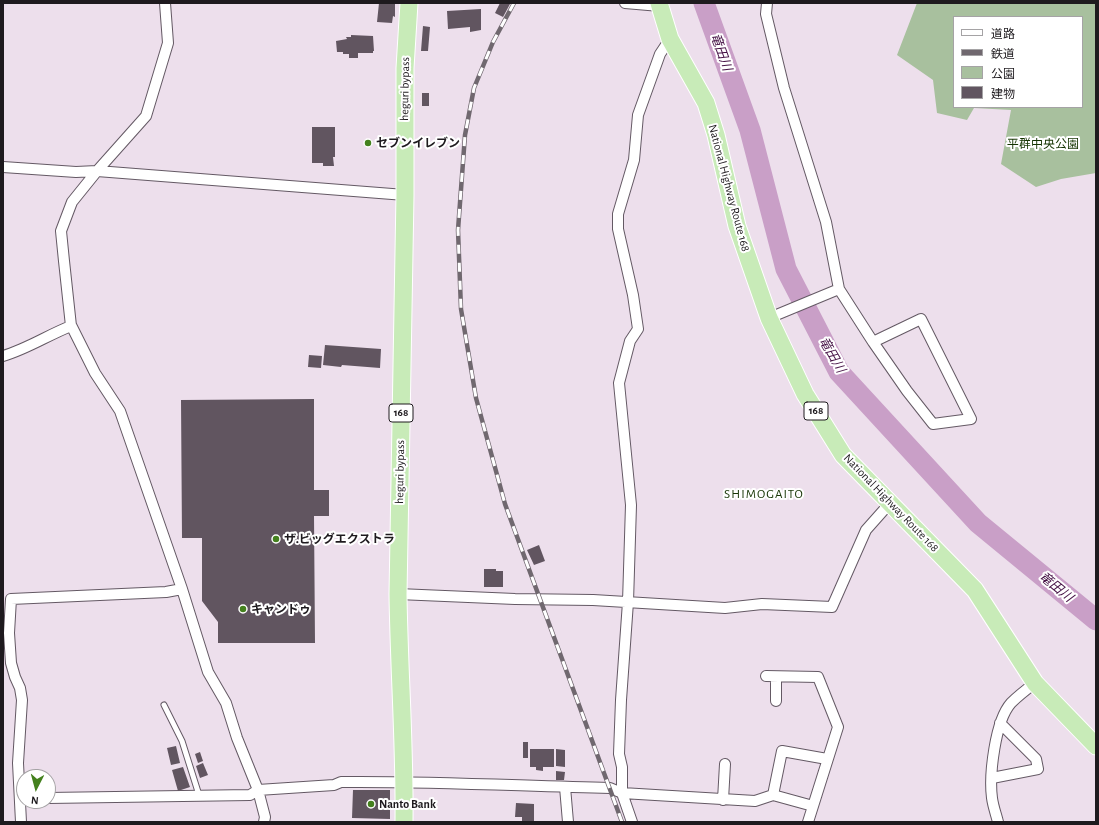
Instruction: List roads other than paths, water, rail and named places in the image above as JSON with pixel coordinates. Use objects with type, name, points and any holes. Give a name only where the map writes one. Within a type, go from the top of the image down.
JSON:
[{"type":"highway","name":"heguri bypass","points":[[404,822],[398,594],[405,195],[405,68],[409,3]]},
{"type":"highway","name":"National Highway Route 168","points":[[660,4],[670,39],[706,103],[716,135],[737,226],[769,318],[805,394],[843,455],[975,590],[1035,683],[1096,746]]},
{"type":"street","points":[[165,3],[168,43],[146,116],[97,171],[72,202],[62,231],[71,325],[95,373],[120,412],[182,589],[208,672],[226,704],[237,738],[258,790],[264,822]]},
{"type":"street","points":[[626,3],[660,4]]},
{"type":"street","points":[[767,3],[766,14],[784,88],[826,222],[839,289],[873,342],[907,391],[933,424],[971,419],[921,319],[873,342]]},
{"type":"street","points":[[632,822],[622,793],[622,767],[619,754],[628,602],[631,505],[619,383],[630,341],[638,329],[633,295],[618,228],[618,214],[634,160],[638,115],[660,54],[670,39]]},
{"type":"street","points":[[3,167],[76,172],[97,171],[405,195]]},
{"type":"street","points":[[769,318],[839,289]]},
{"type":"street","points":[[3,356],[18,352],[71,325]]},
{"type":"street","points":[[398,594],[515,599],[593,600],[725,608],[762,604],[832,607],[866,530],[890,503]]},
{"type":"street","points":[[19,769],[22,700],[20,688],[11,663],[9,633],[11,599],[166,592],[182,589]]},
{"type":"street","points":[[776,702],[771,676],[818,677],[838,727],[808,822]]},
{"type":"street","points":[[998,822],[992,797],[992,761],[996,739],[1000,724],[1010,704],[1035,683]]},
{"type":"street","points":[[992,778],[1038,769],[1036,759],[1000,724]]},
{"type":"street","points":[[773,795],[782,751],[827,759]]},
{"type":"street","points":[[723,800],[725,764]]},
{"type":"street","points":[[56,798],[250,795],[258,790],[334,785],[341,782],[404,781],[610,788],[622,793],[723,800],[755,801],[773,795],[813,806]]},
{"type":"street","points":[[565,787],[568,822]]},
{"type":"street","points":[[21,822],[22,809]]},
{"type":"lane","points":[[164,705],[182,741],[199,795]]},
{"type":"waterway","name":"竜田川","points":[[704,3],[750,130],[786,269],[839,372],[978,523],[1096,620]]},
{"type":"railway","points":[[514,3],[493,42],[474,88],[465,135],[458,230],[461,309],[476,398],[505,504],[622,822]]},
{"type":"place","name":"セブンイレブン","points":[[368,143]]},
{"type":"place","name":"ザ.ビッグエクストラ","points":[[276,539]]},
{"type":"place","name":"キャンドゥ","points":[[243,609]]},
{"type":"place","name":"Nanto Bank","points":[[371,804]]},
{"type":"district","name":"SHIMOGAITO","points":[[764,494]]},
{"type":"park label","name":"平群中央公園","points":[[1043,144]]}]
